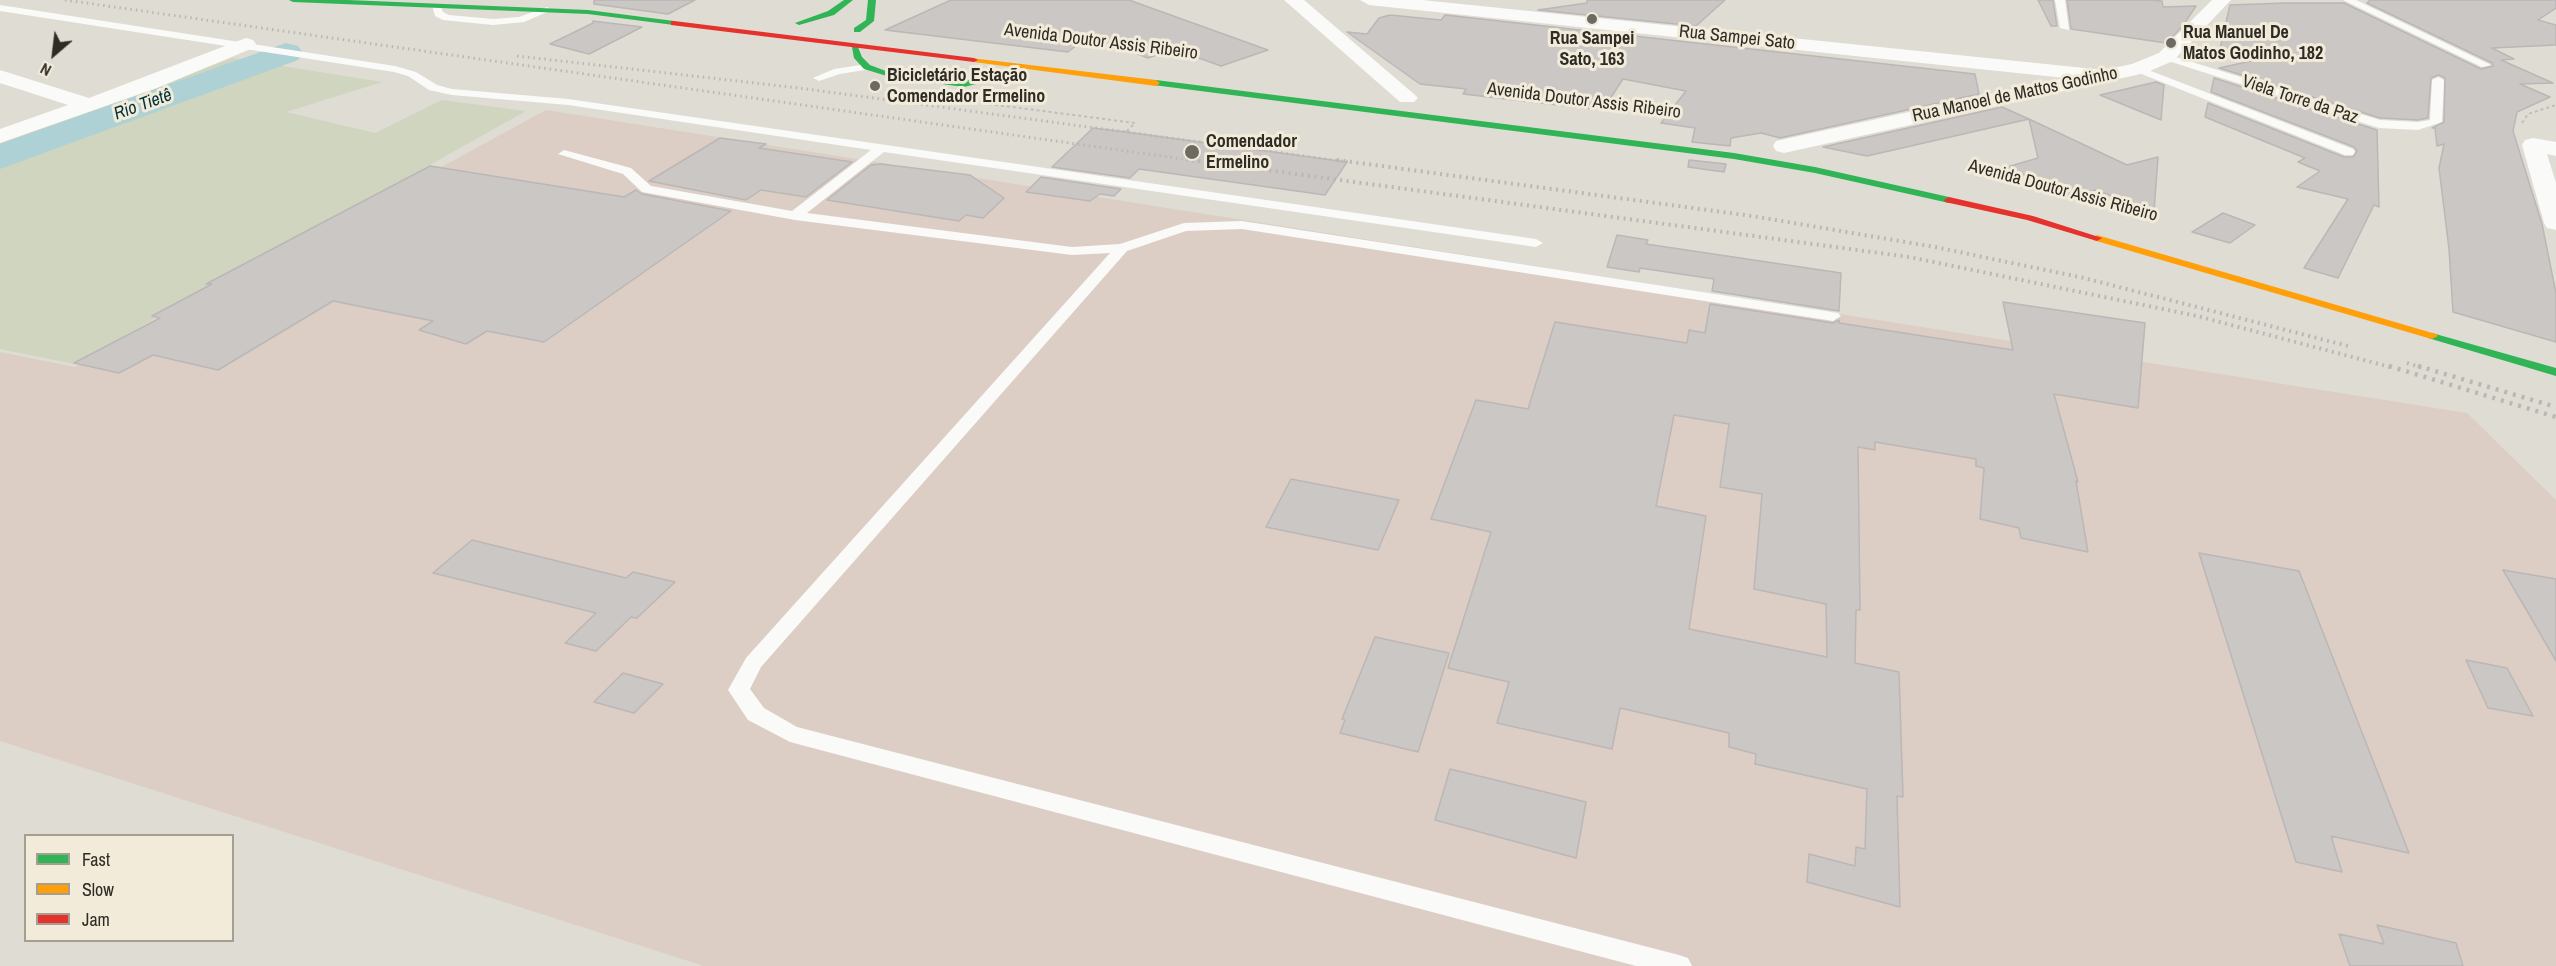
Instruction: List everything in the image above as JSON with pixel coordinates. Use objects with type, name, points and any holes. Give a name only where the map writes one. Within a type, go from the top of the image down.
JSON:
[{"type":"main road","points":[[293,0],[547,10],[587,6],[661,7]]},
{"type":"main road","points":[[849,0],[831,13],[794,23],[876,33]]},
{"type":"main road","points":[[781,38],[845,29],[870,21],[872,0]]},
{"type":"main road","name":"Avenida Doutor Assis Ribeiro","points":[[587,6],[781,38],[1734,156],[1825,172],[2029,218],[2556,372]]},
{"type":"main road","points":[[855,47],[858,58],[867,67],[890,75],[964,84],[1007,77],[1037,53]]},
{"type":"main road","points":[[1384,95],[1413,99]]},
{"type":"main road","points":[[1779,146],[1819,153]]},
{"type":"street","points":[[1293,0],[1413,99]]},
{"type":"street","name":"Rua Sampei Sato","points":[[1369,0],[2104,76]]},
{"type":"street","points":[[1480,11],[1546,0]]},
{"type":"street","name":"Rua Manoel de Mattos Godinho","points":[[1779,146],[2138,69],[2166,57],[2222,0]]},
{"type":"street","points":[[0,136],[89,105],[246,44]]},
{"type":"street","points":[[0,76],[89,105]]},
{"type":"street","points":[[0,89],[21,83]]},
{"type":"street","points":[[2545,147],[2556,223]]},
{"type":"lane","points":[[2060,0],[2065,28]]},
{"type":"lane","points":[[2348,0],[2486,65]]},
{"type":"lane","points":[[0,8],[246,44],[394,69],[412,74],[434,88],[452,92],[560,101],[1077,174],[1536,243]]},
{"type":"lane","name":"Viela Torre da Paz","points":[[2166,57],[2368,123],[2418,126],[2436,122],[2438,80]]},
{"type":"lane","points":[[819,78],[838,71],[867,67]]},
{"type":"lane","points":[[2138,69],[2349,152]]},
{"type":"lane","points":[[795,216],[881,148]]},
{"type":"lane","points":[[564,154],[627,171],[647,189],[795,216],[1072,251],[1122,248],[1184,227],[1242,225],[1833,316]]},
{"type":"lane","points":[[1122,248],[753,663],[739,690],[756,714],[790,734],[1679,966]]},
{"type":"path","points":[[986,103],[1135,123],[1126,132]]},
{"type":"shaded area","points":[[546,110],[2467,413],[2556,500],[2556,966],[704,966],[0,741],[0,352],[75,367]]},
{"type":"green space","points":[[233,58],[382,82],[286,112],[375,133],[442,100],[526,111],[74,364],[0,349],[0,143]]},
{"type":"building","points":[[594,0],[695,0],[668,14],[594,4]]},
{"type":"building","points":[[951,0],[1129,0],[1268,50],[1221,66],[1174,49],[1148,58],[1090,35],[1068,52],[885,30]]},
{"type":"building","points":[[1587,0],[1725,0],[1696,26],[1538,10],[1587,3]]},
{"type":"building","points":[[2038,0],[2053,0],[2057,26],[2051,26]]},
{"type":"building","points":[[2067,0],[2150,0],[2162,1],[2163,7],[2196,6],[2182,27],[2166,43],[2071,29]]},
{"type":"building","points":[[2370,0],[2556,0],[2556,8],[2538,20],[2556,25],[2556,45],[2492,48],[2514,59],[2501,60],[2553,83],[2520,84],[2550,97],[2517,112],[2513,131],[2542,224],[2556,293],[2556,342],[2453,312],[2449,249],[2439,168],[2444,144],[2437,146],[2435,128],[2432,128],[2444,122],[2445,78],[2439,75],[2431,78],[2428,118],[2418,120],[2380,118],[2219,68],[2256,60],[2219,53],[2230,5],[2286,3],[2344,3],[2481,69],[2493,66],[2492,63],[2367,3]]},
{"type":"building","points":[[1390,15],[1441,20],[1445,15],[1975,74],[1979,94],[1780,138],[1761,133],[1731,138],[1730,146],[1692,142],[1695,128],[1661,123],[1686,91],[1623,79],[1606,105],[1595,104],[1593,109],[1463,94],[1466,89],[1420,84],[1347,32],[1367,34],[1379,18]]},
{"type":"building","points":[[593,21],[642,27],[589,54],[550,44]]},
{"type":"building","points":[[2214,78],[2377,130],[2379,207],[2374,205],[2338,278],[2304,268],[2348,199],[2297,187],[2320,171],[2298,162],[2305,158],[2205,117],[2208,103],[2344,157],[2353,157],[2357,151],[2354,147],[2211,92]]},
{"type":"building","points":[[2156,82],[2164,85],[2161,120],[2100,95]]},
{"type":"building","points":[[2002,107],[2029,119],[1867,156],[1823,147]]},
{"type":"building","points":[[2029,119],[2127,165],[2158,157],[2154,212],[2096,190],[2070,197],[2007,167],[2038,158]]},
{"type":"building","points":[[1093,128],[1347,162],[1325,195],[1139,169],[1130,178],[1052,167]]},
{"type":"building","points":[[720,138],[766,144],[759,148],[852,162],[806,197],[761,190],[746,200],[649,181]]},
{"type":"building","points":[[1689,160],[1726,164],[1724,172],[1688,167]]},
{"type":"building","points":[[881,164],[970,175],[1004,198],[983,218],[966,215],[959,221],[827,200],[871,165]]},
{"type":"building","points":[[430,166],[624,197],[636,190],[642,194],[731,211],[544,342],[487,331],[466,344],[419,330],[433,321],[333,301],[218,370],[153,355],[119,373],[74,363],[160,318],[152,316],[212,284],[206,284]]},
{"type":"building","points":[[1041,177],[1121,189],[1114,196],[1100,194],[1090,201],[1026,192]]},
{"type":"building","points":[[2223,213],[2255,225],[2230,243],[2192,232]]},
{"type":"building","points":[[1617,235],[1648,240],[1646,244],[1841,273],[1839,311],[1712,291],[1714,279],[1640,268],[1639,272],[1607,267]]},
{"type":"building","points":[[2003,302],[2145,323],[2138,408],[2054,394],[2078,482],[2076,481],[2088,552],[2021,538],[2019,528],[1980,519],[1984,468],[1976,466],[1976,459],[1875,442],[1875,450],[1858,447],[1860,610],[1856,610],[1855,663],[1899,672],[1903,797],[1897,796],[1900,907],[1807,882],[1809,854],[1855,866],[1856,847],[1865,849],[1867,789],[1755,764],[1756,754],[1729,747],[1729,733],[1620,708],[1612,749],[1497,723],[1509,682],[1448,668],[1491,532],[1431,519],[1476,400],[1528,409],[1555,322],[1687,343],[1689,330],[1705,333],[1710,304],[1833,323],[1839,320],[1839,323],[2013,350]],"holes":[[[1674,415],[1729,424],[1720,487],[1762,494],[1754,589],[1826,604],[1827,657],[1689,629],[1706,516],[1656,506]]]},
{"type":"building","points":[[1291,479],[1399,500],[1378,550],[1266,527]]},
{"type":"building","points":[[472,540],[626,578],[633,572],[675,582],[637,618],[631,617],[596,651],[565,643],[596,613],[433,573]]},
{"type":"building","points":[[2199,553],[2299,571],[2409,853],[2331,836],[2342,872],[2296,862]]},
{"type":"building","points":[[2503,570],[2556,579],[2556,661],[2530,616]]},
{"type":"building","points":[[1375,637],[1449,653],[1418,752],[1340,733],[1345,720],[1342,719]]},
{"type":"building","points":[[2466,660],[2507,668],[2533,716],[2488,708]]},
{"type":"building","points":[[623,673],[663,684],[634,713],[594,702]]},
{"type":"building","points":[[1450,769],[1586,802],[1576,858],[1435,820]]},
{"type":"building","points":[[2377,925],[2456,943],[2463,966],[2350,966],[2339,934],[2384,944]]},
{"type":"waterway","name":"Rio Tietê","points":[[0,157],[286,53]]},
{"type":"railway","points":[[65,0],[1203,162]]},
{"type":"railway","points":[[517,56],[799,88],[1349,162]]},
{"type":"railway","points":[[1192,160],[1909,257],[2197,316],[2394,368]]},
{"type":"railway","points":[[1337,160],[1752,216],[1935,247],[2084,278],[2352,347]]},
{"type":"railway","points":[[2407,363],[2423,368]]},
{"type":"railway","points":[[2389,366],[2556,417]]},
{"type":"railway","points":[[2418,366],[2556,407]]},
{"type":"traffic: fast","points":[[293,0],[588,12],[674,23]]},
{"type":"traffic: fast","points":[[799,23],[831,13],[849,0]]},
{"type":"traffic: fast","points":[[857,30],[870,21],[872,0]]},
{"type":"traffic: fast","points":[[855,49],[858,58],[867,67],[890,75],[964,84],[1012,74]]},
{"type":"traffic: fast","points":[[1156,83],[1734,156],[1815,170],[1949,200]]},
{"type":"traffic: fast","points":[[2432,336],[2556,372]]},
{"type":"traffic: slow","points":[[974,60],[1156,83]]},
{"type":"traffic: slow","points":[[2097,238],[2432,336]]},
{"type":"traffic: jam","points":[[674,23],[974,60]]},
{"type":"traffic: jam","points":[[1949,200],[2029,218],[2097,238]]},
{"type":"place","name":"Rua Sampei Sato, 163","points":[[1592,19]]},
{"type":"place","name":"Rua Manuel De Matos Godinho, 182","points":[[2171,43]]},
{"type":"place","name":"Bicicletário Estação Comendador Ermelino","points":[[875,86]]},
{"type":"place","name":"Comendador Ermelino","points":[[1192,152]]}]
